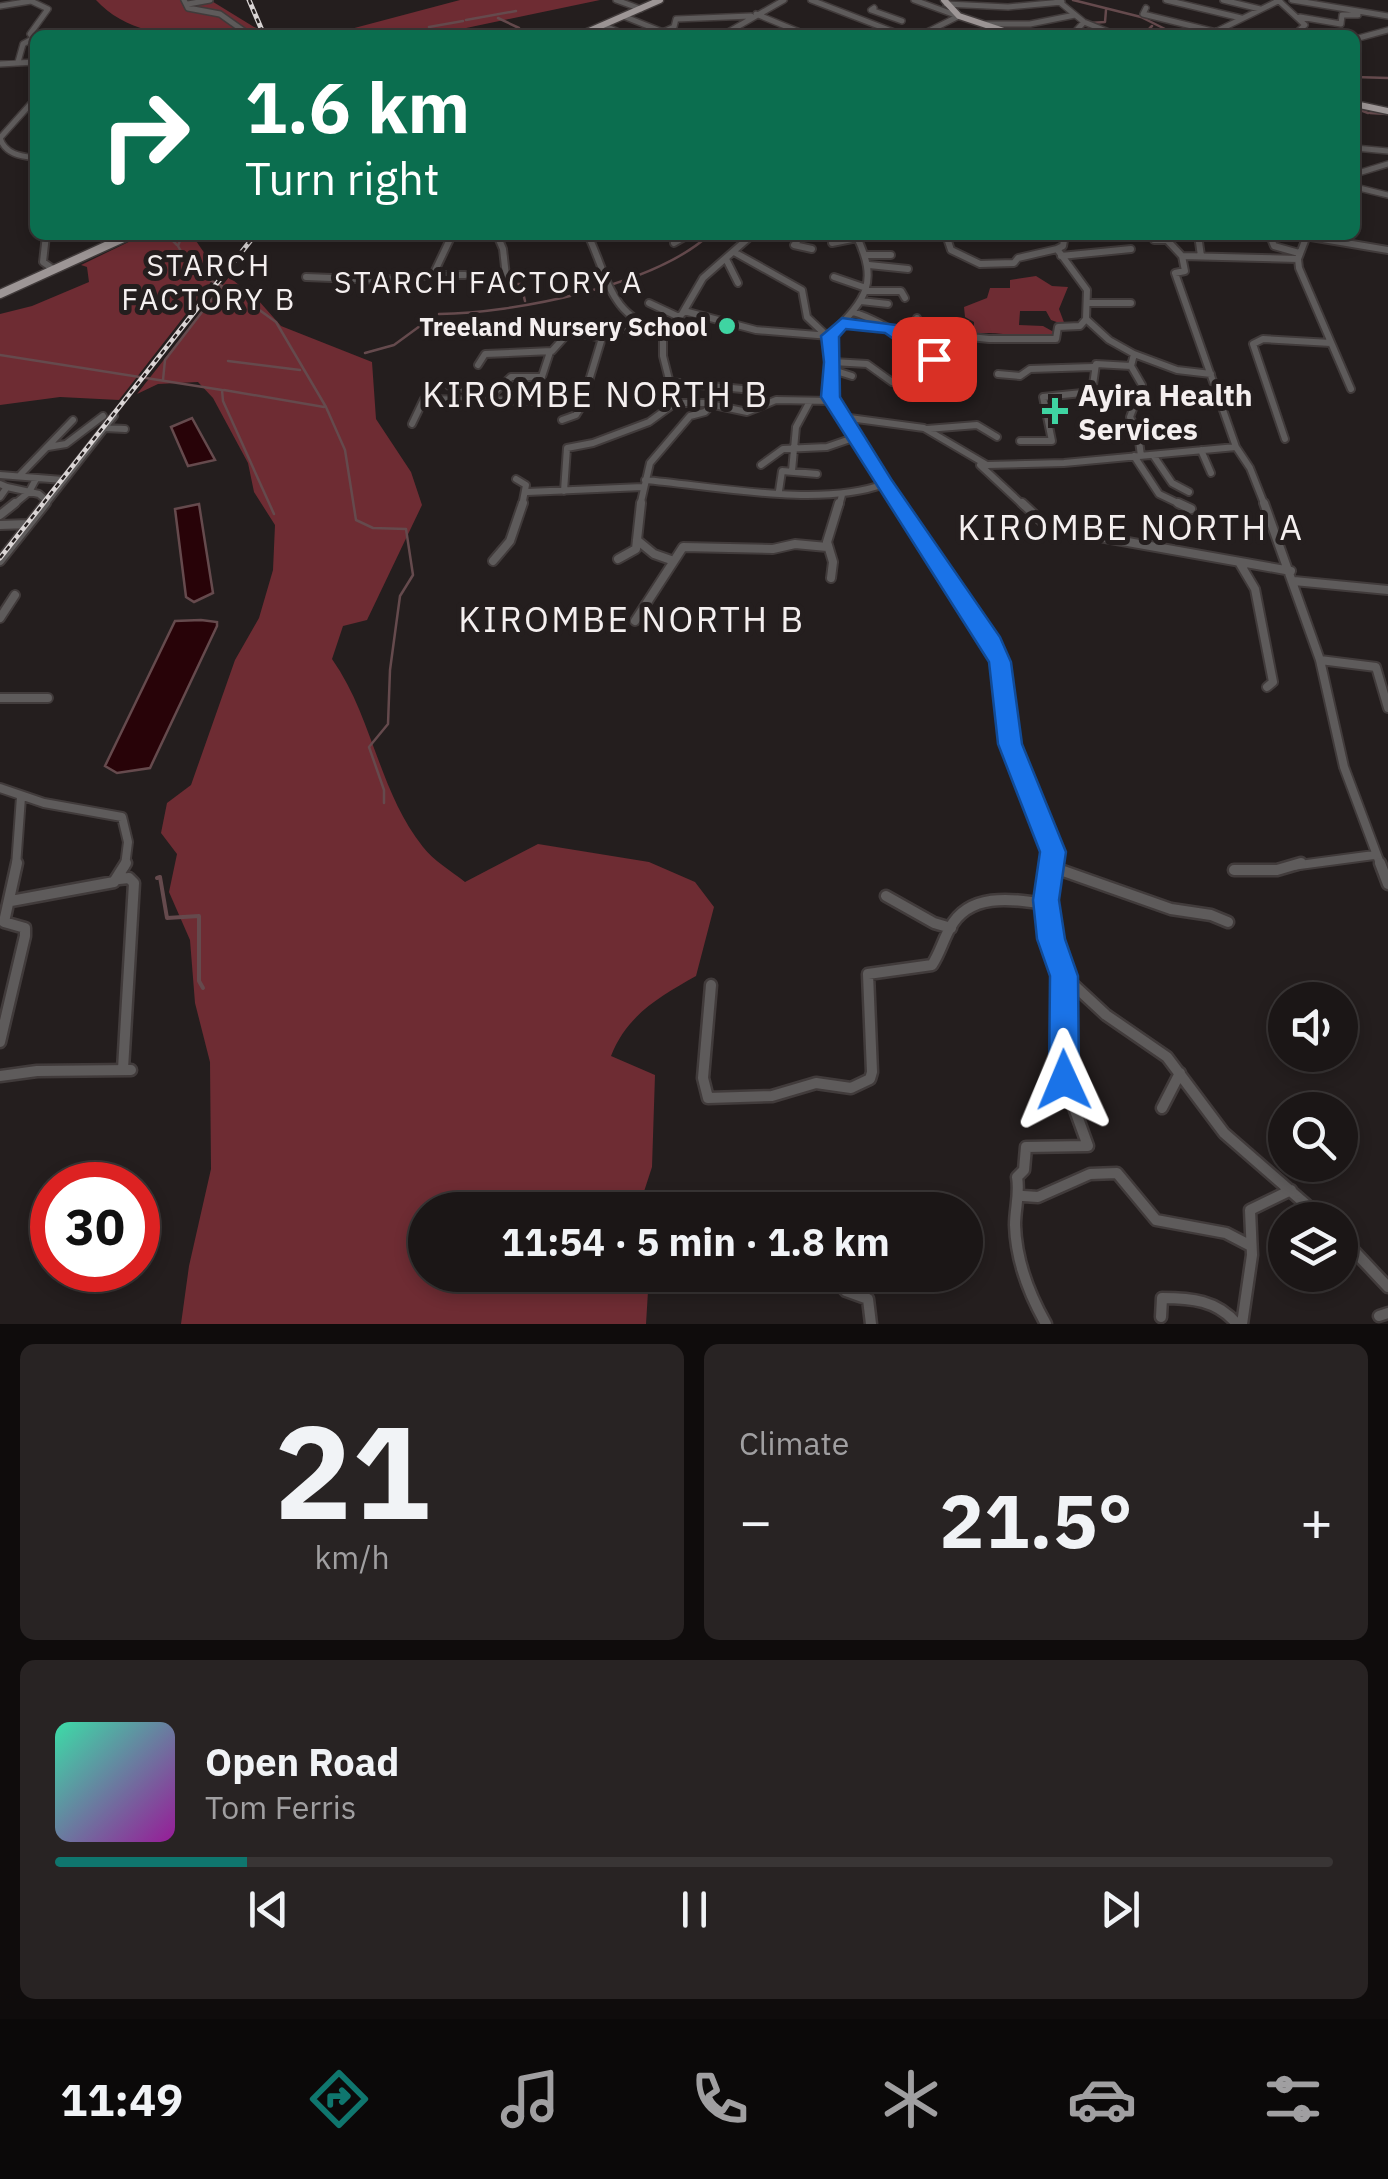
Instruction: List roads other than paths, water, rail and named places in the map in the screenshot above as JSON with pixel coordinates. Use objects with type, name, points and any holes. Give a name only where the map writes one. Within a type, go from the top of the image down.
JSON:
[{"type":"main road","points":[[591,30],[660,0]]},
{"type":"main road","points":[[946,2],[959,16],[991,30]]},
{"type":"main road","points":[[1360,105],[1388,111]]},
{"type":"main road","points":[[0,294],[119,240]]},
{"type":"street","points":[[184,3],[210,0]]},
{"type":"street","points":[[616,0],[641,8]]},
{"type":"street","points":[[730,30],[784,0]]},
{"type":"street","points":[[811,0],[889,30]]},
{"type":"street","points":[[914,0],[959,16]]},
{"type":"street","points":[[1166,0],[1241,18]]},
{"type":"street","points":[[1224,0],[1260,9]]},
{"type":"street","points":[[1219,30],[1279,0],[1299,17],[1305,26],[1300,30]]},
{"type":"street","points":[[1292,0],[1355,6],[1388,16]]},
{"type":"street","points":[[0,6],[31,1],[47,6],[46,16],[34,30]]},
{"type":"street","points":[[946,2],[1008,6],[1059,1],[1084,22],[1104,30]]},
{"type":"street","points":[[184,3],[215,10],[242,30]]},
{"type":"street","points":[[1268,6],[1299,17],[1342,24],[1342,15],[1358,15]]},
{"type":"street","points":[[1373,28],[1379,6]]},
{"type":"street","points":[[1146,8],[1142,13],[1203,30]]},
{"type":"street","points":[[856,17],[873,9],[902,21]]},
{"type":"street","points":[[667,30],[677,18],[753,15],[793,30]]},
{"type":"street","points":[[980,24],[1030,24],[1075,15]]},
{"type":"street","points":[[623,16],[658,30]]},
{"type":"street","points":[[930,30],[959,16]]},
{"type":"street","points":[[1077,30],[1084,22]]},
{"type":"street","points":[[602,25],[614,30]]},
{"type":"street","points":[[934,28],[939,30]]},
{"type":"street","points":[[1360,38],[1388,30]]},
{"type":"street","points":[[14,43],[30,40]]},
{"type":"street","points":[[18,62],[24,44]]},
{"type":"street","points":[[0,72],[2,64],[30,62]]},
{"type":"street","points":[[30,104],[2,135],[2,145],[17,156],[30,157]]},
{"type":"street","points":[[0,123],[12,124]]},
{"type":"street","points":[[1360,148],[1388,151]]},
{"type":"street","points":[[1360,172],[1388,164]]},
{"type":"street","points":[[1360,188],[1388,195]]},
{"type":"street","points":[[45,240],[43,262],[53,269]]},
{"type":"street","points":[[432,275],[450,240]]},
{"type":"street","points":[[500,240],[508,284]]},
{"type":"street","points":[[590,240],[612,302],[634,323],[663,333]]},
{"type":"street","points":[[674,243],[679,240]]},
{"type":"street","points":[[663,333],[681,314],[703,278],[747,240]]},
{"type":"street","points":[[798,240],[794,244],[812,250]]},
{"type":"street","points":[[832,242],[842,240]]},
{"type":"street","points":[[649,303],[740,328],[828,336],[853,312],[866,290],[869,264],[858,240]]},
{"type":"street","points":[[948,240],[951,250],[980,264],[1014,263],[1018,258],[1059,252],[1130,249]]},
{"type":"street","points":[[1059,252],[1065,240]]},
{"type":"street","points":[[1154,240],[1168,241],[1182,256],[1186,270],[1175,273],[1236,447],[1250,468],[1292,576],[1320,660],[1337,744],[1374,855],[1388,884]]},
{"type":"street","points":[[1199,240],[1202,256]]},
{"type":"street","points":[[1304,240],[1298,256],[1351,389]]},
{"type":"street","points":[[1324,240],[1388,250]]},
{"type":"street","points":[[1272,241],[1274,246],[1298,256]]},
{"type":"street","points":[[1244,244],[1248,257]]},
{"type":"street","points":[[734,252],[802,290],[808,317],[828,336],[833,366],[832,402],[940,562],[996,654],[1002,672],[1010,744],[1048,833],[1052,866],[1046,904],[1051,939],[1064,976],[1064,1080],[1088,1146],[1026,1147],[1024,1170],[1017,1177],[1023,1196],[1016,1231],[1020,1274],[1046,1324]]},
{"type":"street","points":[[842,324],[921,333],[1056,339],[1058,328],[1080,326],[1086,319],[1088,303],[1084,283],[1068,270],[1059,252]]},
{"type":"street","points":[[865,255],[891,255]]},
{"type":"street","points":[[1182,256],[1298,256]]},
{"type":"street","points":[[726,259],[738,283]]},
{"type":"street","points":[[869,264],[908,270]]},
{"type":"street","points":[[306,277],[383,280],[464,275]]},
{"type":"street","points":[[834,277],[866,290],[901,291],[905,298]]},
{"type":"street","points":[[861,301],[888,304]]},
{"type":"street","points":[[1088,303],[1131,303]]},
{"type":"street","points":[[853,312],[880,318],[944,366],[960,365]]},
{"type":"street","points":[[917,318],[921,333]]},
{"type":"street","points":[[1086,319],[1108,340],[1134,354],[1174,369],[1211,374]]},
{"type":"street","points":[[412,424],[424,400],[534,401],[550,352],[568,332],[602,338],[634,323]]},
{"type":"street","points":[[663,333],[675,403]]},
{"type":"street","points":[[562,420],[574,416],[581,407],[602,338]]},
{"type":"street","points":[[1285,438],[1253,344],[1264,339],[1331,343]]},
{"type":"street","points":[[478,364],[485,354],[510,350],[550,352]]},
{"type":"street","points":[[508,360],[510,350]]},
{"type":"street","points":[[1134,354],[1131,366],[1144,385],[1130,417],[1138,433],[1138,456],[1159,494],[1191,509]]},
{"type":"street","points":[[833,366],[867,364],[892,382]]},
{"type":"street","points":[[833,366],[852,376]]},
{"type":"street","points":[[1020,441],[1052,442],[1042,398],[1092,392],[1093,366]]},
{"type":"street","points":[[998,374],[1020,376],[1030,369],[1131,366]]},
{"type":"street","points":[[449,386],[495,392],[512,377],[542,377]]},
{"type":"street","points":[[669,382],[742,389]]},
{"type":"street","points":[[564,490],[567,448],[593,443],[649,422],[675,403],[712,404],[747,412],[776,400],[832,402]]},
{"type":"street","points":[[792,471],[792,446],[799,414],[809,402]]},
{"type":"street","points":[[618,559],[636,552],[644,484],[652,459],[690,416],[706,412],[712,404]]},
{"type":"street","points":[[960,415],[964,426]]},
{"type":"street","points":[[48,447],[66,444],[103,416]]},
{"type":"street","points":[[0,561],[114,416]]},
{"type":"street","points":[[842,417],[927,429],[985,426],[997,436]]},
{"type":"street","points":[[22,474],[73,420]]},
{"type":"street","points":[[104,428],[124,428]]},
{"type":"street","points":[[927,429],[979,464],[1049,528],[1239,562],[1292,576],[1388,590]]},
{"type":"street","points":[[762,465],[774,452],[792,446],[826,448],[856,437]]},
{"type":"street","points":[[979,464],[1051,464],[1236,447]]},
{"type":"street","points":[[1201,450],[1211,473]]},
{"type":"street","points":[[1153,455],[1169,481],[1189,492]]},
{"type":"street","points":[[780,491],[782,472],[817,474]]},
{"type":"street","points":[[0,475],[63,480]]},
{"type":"street","points":[[0,515],[29,492],[36,479]]},
{"type":"street","points":[[493,560],[510,540],[526,492],[526,485],[516,479]]},
{"type":"street","points":[[526,492],[644,484],[842,495],[884,484]]},
{"type":"street","points":[[0,497],[4,486],[47,501]]},
{"type":"street","points":[[831,578],[832,560],[827,547],[842,495]]},
{"type":"street","points":[[0,524],[29,524]]},
{"type":"street","points":[[637,540],[654,554],[671,560]]},
{"type":"street","points":[[635,620],[671,560],[688,546],[827,547]]},
{"type":"street","points":[[1239,562],[1255,589],[1274,682],[1266,687]]},
{"type":"street","points":[[0,618],[15,596]]},
{"type":"street","points":[[1320,660],[1376,667],[1388,708]]},
{"type":"street","points":[[0,698],[48,698]]},
{"type":"street","points":[[0,788],[21,798],[122,817],[129,842],[119,879]]},
{"type":"street","points":[[0,1042],[13,979],[26,943],[25,928],[4,922],[11,901],[20,836],[16,816],[21,798]]},
{"type":"street","points":[[1234,870],[1277,870],[1308,861],[1374,855]]},
{"type":"street","points":[[1052,866],[1171,909],[1211,914],[1228,922]]},
{"type":"street","points":[[0,1076],[127,1069],[134,882],[119,879],[11,901]]},
{"type":"street","points":[[886,896],[917,915],[950,928]]},
{"type":"street","points":[[710,985],[702,1078],[708,1098],[772,1096],[816,1084],[859,1086],[870,1079],[872,1072],[868,974],[932,965],[950,928],[966,908],[984,900],[1046,904]]},
{"type":"street","points":[[1064,976],[1106,1014],[1166,1057],[1224,1134],[1304,1202]]},
{"type":"street","points":[[1162,1108],[1180,1072]]},
{"type":"street","points":[[1023,1196],[1038,1197],[1090,1174],[1117,1173],[1156,1220],[1226,1234],[1252,1246]]},
{"type":"street","points":[[1240,1324],[1252,1246],[1250,1210],[1291,1190]]},
{"type":"street","points":[[1358,1255],[1388,1287]]},
{"type":"street","points":[[849,1292],[868,1299],[871,1324]]},
{"type":"street","points":[[1162,1317],[1162,1298],[1181,1298],[1219,1304],[1240,1324]]},
{"type":"waterway","points":[[1073,0],[1141,17],[1167,30]]},
{"type":"waterway","points":[[1090,23],[1105,22],[1106,10]]},
{"type":"waterway","points":[[466,20],[516,11]]},
{"type":"waterway","points":[[498,18],[519,28]]},
{"type":"waterway","points":[[429,27],[463,21]]},
{"type":"waterway","points":[[1148,30],[1152,26]]},
{"type":"waterway","points":[[1360,77],[1388,78]]},
{"type":"waterway","points":[[1360,110],[1368,113]]},
{"type":"waterway","points":[[1370,113],[1387,114]]},
{"type":"waterway","points":[[172,240],[177,245]]},
{"type":"waterway","points":[[163,380],[165,360],[222,286],[202,275],[186,259],[178,246],[180,240]]},
{"type":"waterway","points":[[439,314],[505,308],[581,293],[654,269],[702,240]]},
{"type":"waterway","points":[[510,284],[521,284],[525,301]]},
{"type":"waterway","points":[[251,298],[251,304],[276,322],[326,407],[345,450],[356,520],[373,528],[406,529],[413,575],[400,596],[390,670],[388,724],[369,747],[384,790],[384,803]]},
{"type":"waterway","points":[[365,353],[394,345],[435,315]]},
{"type":"waterway","points":[[0,355],[222,390],[223,401],[274,514]]},
{"type":"waterway","points":[[228,361],[300,370]]},
{"type":"waterway","points":[[224,390],[324,407]]},
{"type":"waterway","points":[[157,878],[160,877],[167,918],[199,916],[199,981],[203,988]]},
{"type":"railway","points":[[249,0],[262,30]]},
{"type":"railway","points":[[0,558],[251,240]]},
{"type":"place","name":"Treeland Nursery School","points":[[727,326]]},
{"type":"place","name":"Ayira Health Services","points":[[1055,411]]},
{"type":"district","name":"STARCH FACTORY B","points":[[209,281]]},
{"type":"district","name":"STARCH FACTORY A","points":[[489,281]]},
{"type":"district","name":"KIROMBE NORTH B","points":[[596,394]]},
{"type":"district","name":"KIROMBE NORTH A","points":[[1131,527]]},
{"type":"district","name":"KIROMBE NORTH B","points":[[632,619]]}]
